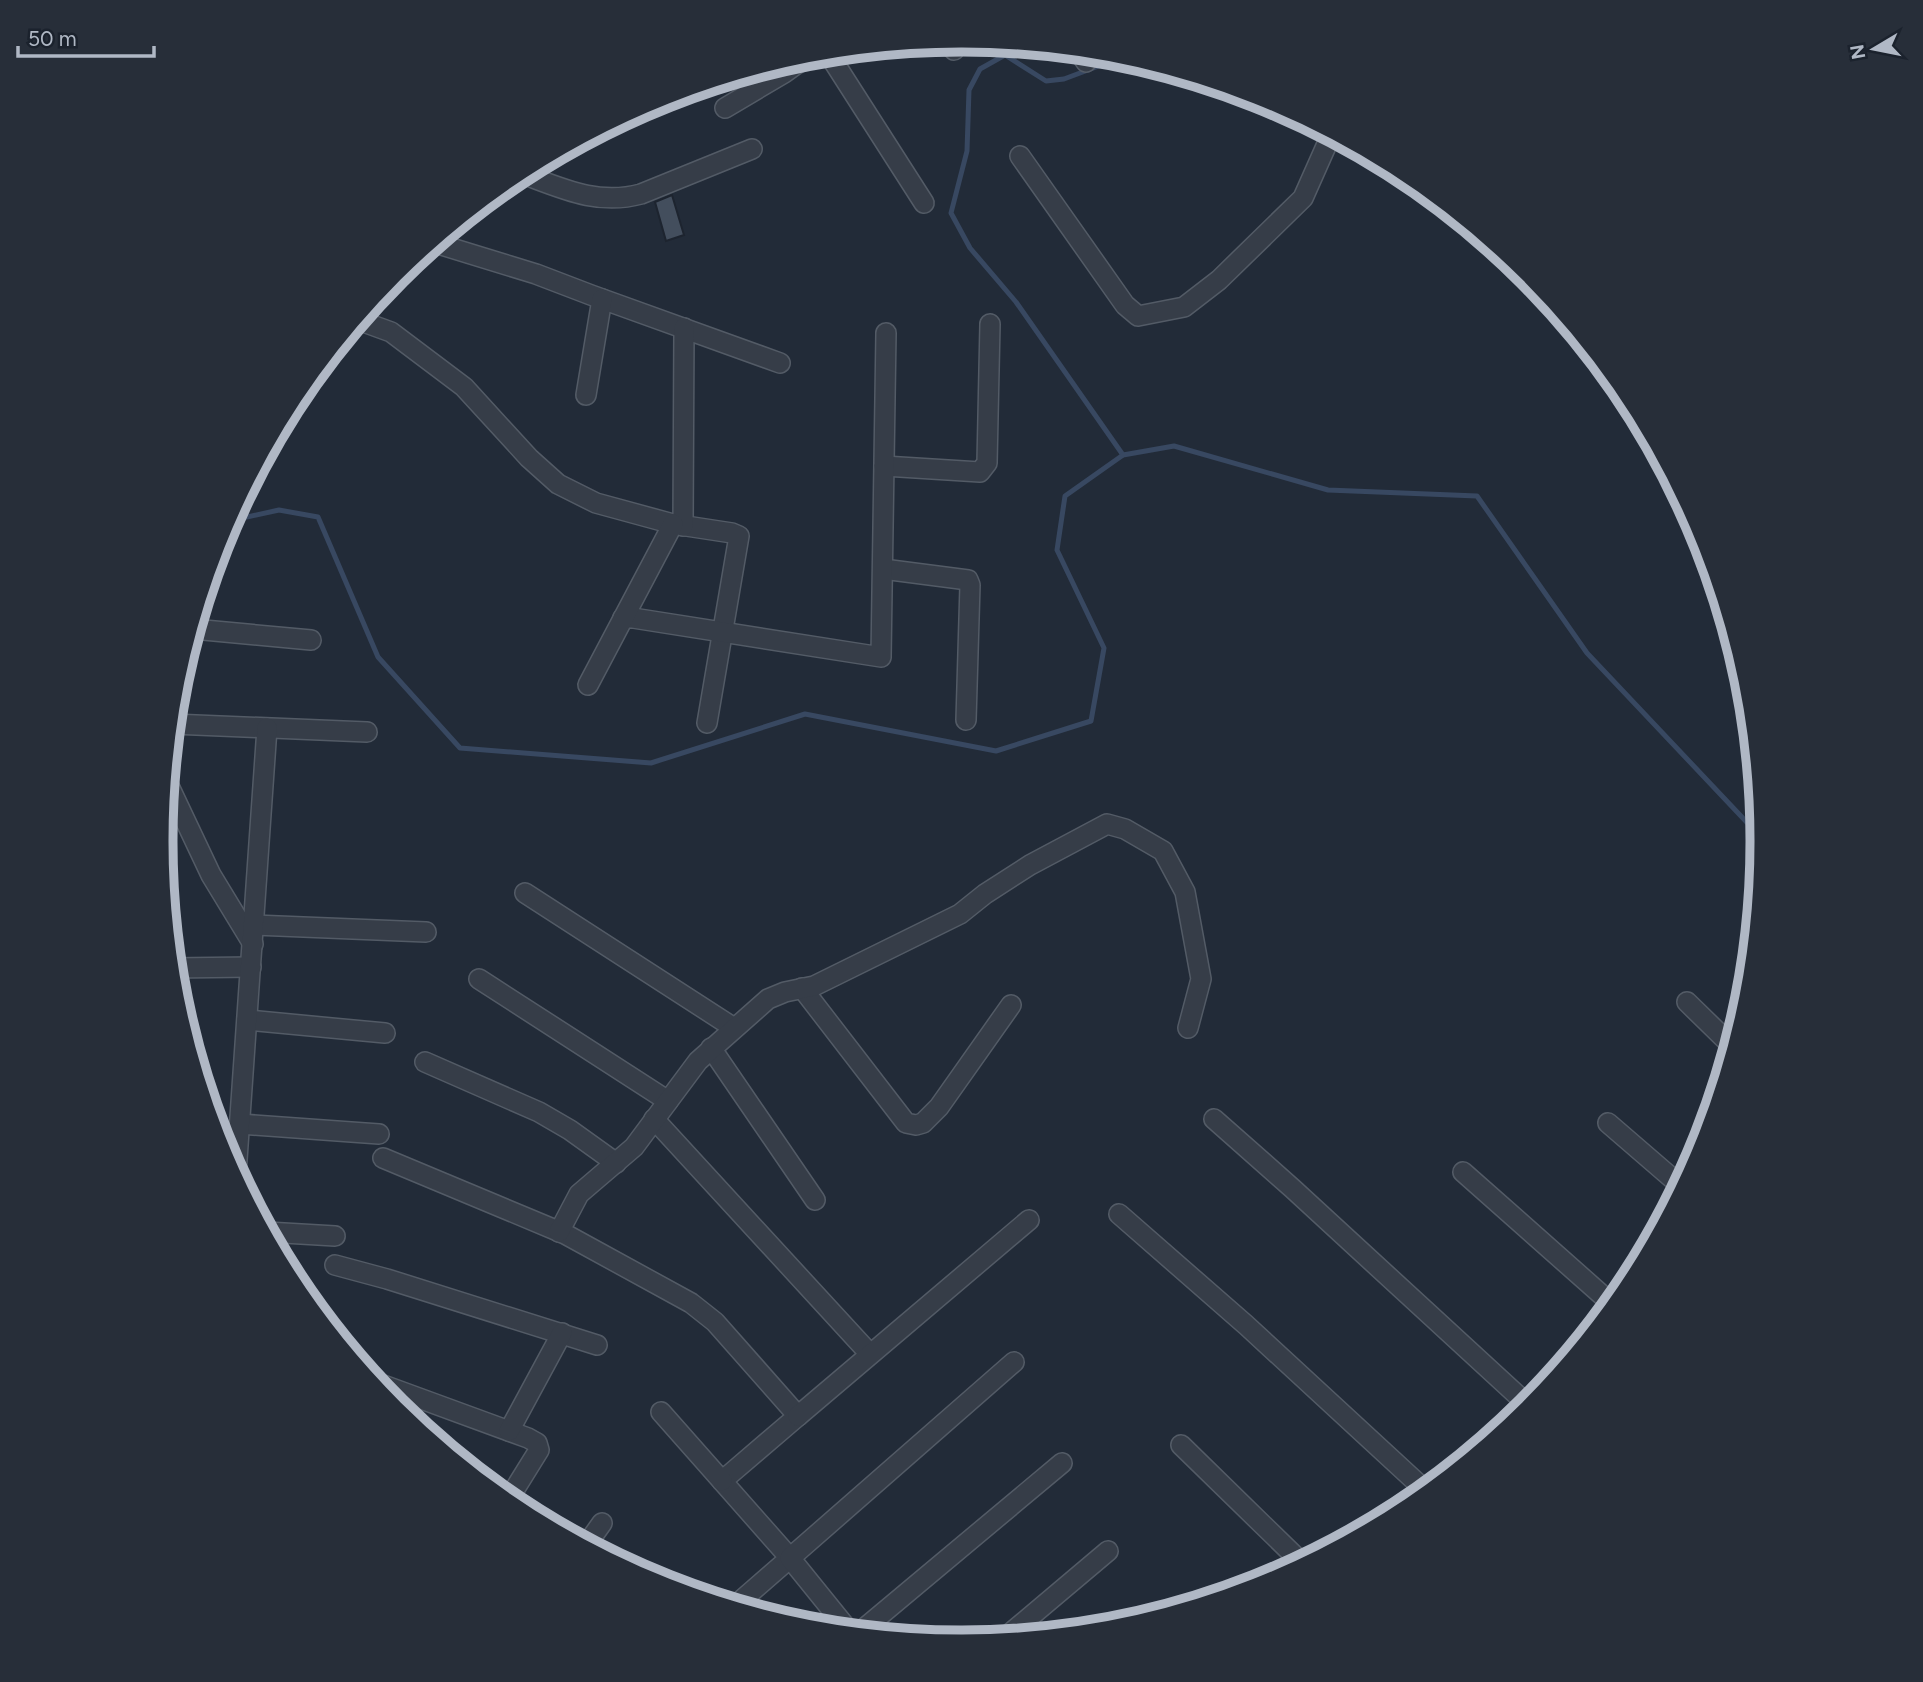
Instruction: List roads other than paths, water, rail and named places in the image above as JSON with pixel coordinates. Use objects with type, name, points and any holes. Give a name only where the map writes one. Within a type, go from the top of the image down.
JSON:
[{"type":"street","points":[[835,63],[924,203]]},
{"type":"street","points":[[725,108],[784,73]]},
{"type":"street","points":[[1020,156],[1125,305],[1138,316],[1184,307],[1219,281],[1303,198],[1327,143]]},
{"type":"street","points":[[534,178],[580,195],[627,198],[752,149]]},
{"type":"street","points":[[444,246],[536,274],[780,363]]},
{"type":"street","points":[[586,395],[602,299]]},
{"type":"street","points":[[367,323],[391,332],[464,387],[529,458],[558,484],[596,503],[678,525],[739,536],[707,723]]},
{"type":"street","points":[[884,466],[980,472],[987,463],[990,324]]},
{"type":"street","points":[[587,685],[678,525],[684,328]]},
{"type":"street","points":[[623,618],[881,657],[886,333]]},
{"type":"street","points":[[883,569],[968,580],[966,720]]},
{"type":"street","points":[[202,630],[311,640]]},
{"type":"street","points":[[182,724],[367,732]]},
{"type":"street","points":[[238,1153],[267,728]]},
{"type":"street","points":[[175,798],[211,875],[253,935]]},
{"type":"street","points":[[559,1232],[579,1194],[634,1147],[698,1061],[768,999],[822,982],[960,914],[1030,865],[1107,824],[1125,829],[1163,851],[1185,892],[1201,979],[1188,1028]]},
{"type":"street","points":[[525,893],[734,1028]]},
{"type":"street","points":[[253,935],[426,932]]},
{"type":"street","points":[[184,968],[251,967]]},
{"type":"street","points":[[479,979],[668,1101]]},
{"type":"street","points":[[802,988],[906,1123],[916,1125],[923,1123],[939,1107],[1011,1004]]},
{"type":"street","points":[[1687,1002],[1725,1039]]},
{"type":"street","points":[[247,1020],[385,1033]]},
{"type":"street","points":[[711,1048],[816,1199]]},
{"type":"street","points":[[425,1062],[539,1112],[570,1130],[616,1163]]},
{"type":"street","points":[[654,1119],[870,1354]]},
{"type":"street","points":[[1214,1119],[1520,1398]]},
{"type":"street","points":[[1608,1123],[1674,1180]]},
{"type":"street","points":[[240,1124],[379,1134]]},
{"type":"street","points":[[383,1158],[559,1232],[691,1303],[715,1322],[798,1416]]},
{"type":"street","points":[[1462,1172],[1604,1297]]},
{"type":"street","points":[[1119,1214],[1246,1325],[1418,1484]]},
{"type":"street","points":[[722,1481],[1029,1220]]},
{"type":"street","points":[[278,1233],[335,1236]]},
{"type":"street","points":[[335,1265],[597,1345]]},
{"type":"street","points":[[509,1431],[562,1333]]},
{"type":"street","points":[[743,1599],[1014,1362]]},
{"type":"street","points":[[395,1389],[537,1443],[539,1450],[514,1490]]},
{"type":"street","points":[[662,1412],[790,1558],[840,1620]]},
{"type":"street","points":[[1181,1445],[1294,1555]]},
{"type":"street","points":[[870,1624],[1062,1463]]},
{"type":"street","points":[[592,1537],[602,1523]]},
{"type":"street","points":[[1017,1628],[1108,1551]]},
{"type":"waterway","points":[[1100,65],[1064,79],[1046,81],[1005,55],[980,69],[969,90],[967,151],[951,213],[970,248],[1016,302],[1123,455]]},
{"type":"waterway","points":[[242,518],[279,510],[318,517],[378,657],[460,748],[651,763],[805,714],[996,751],[1091,721],[1104,648],[1057,550],[1065,496],[1123,455],[1174,446],[1328,490],[1477,496],[1587,653],[1749,825]]}]
